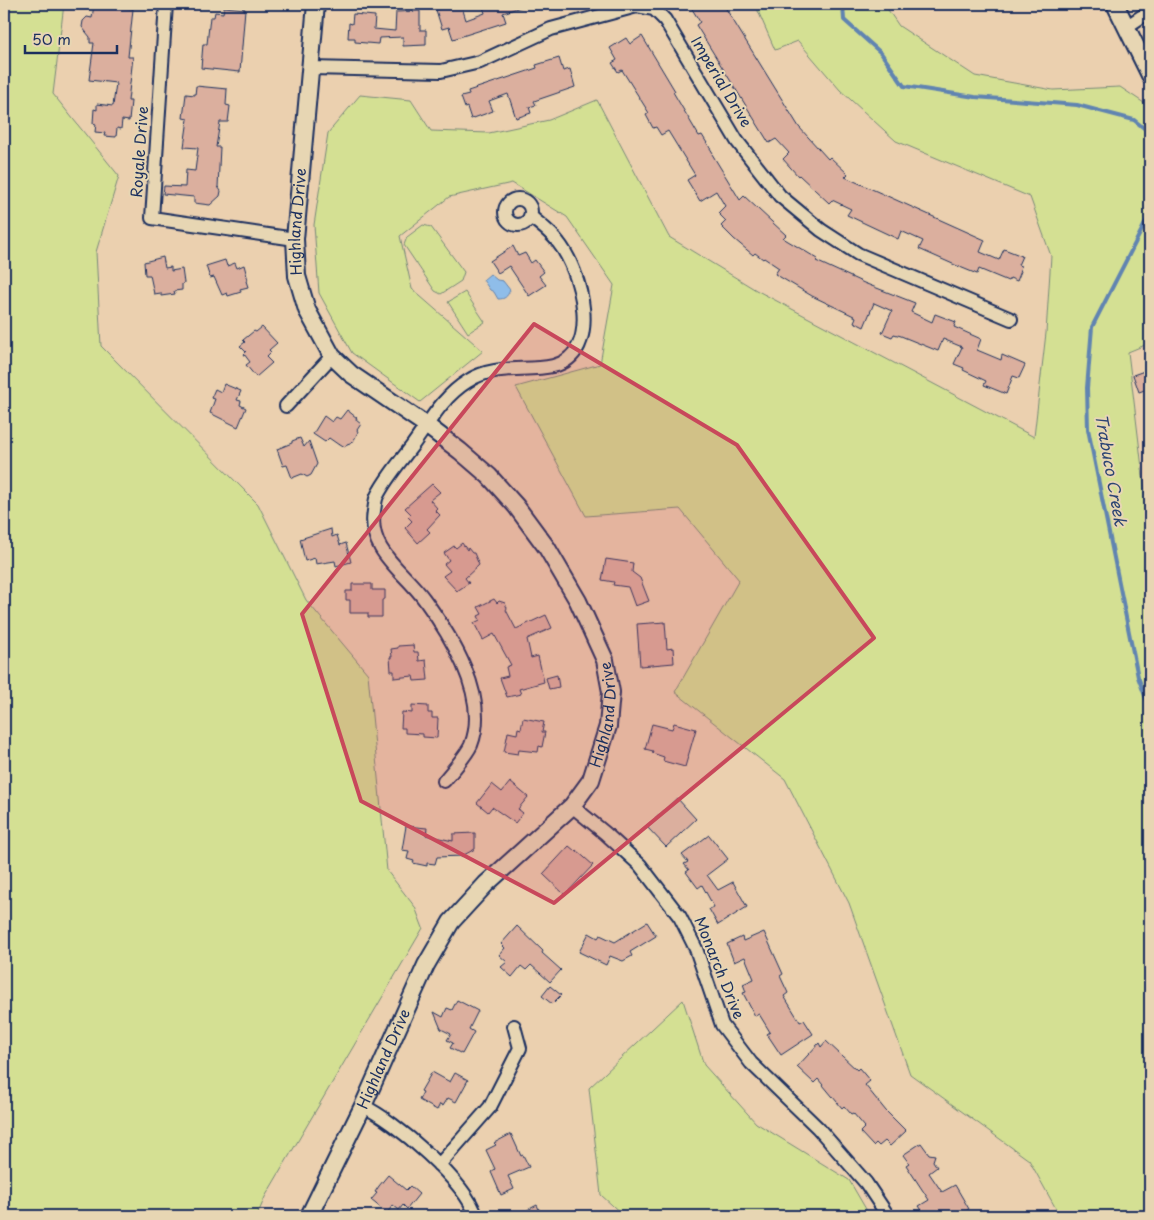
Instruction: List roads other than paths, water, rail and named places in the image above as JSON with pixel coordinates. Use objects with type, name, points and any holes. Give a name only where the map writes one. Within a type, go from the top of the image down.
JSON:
[{"type":"street","name":"Royale Drive","points":[[166,4],[152,218],[295,239]]},
{"type":"street","name":"Highland Drive","points":[[309,1216],[362,1106],[422,973],[452,922],[486,884],[572,806],[591,780],[608,726],[611,692],[605,660],[578,601],[547,548],[516,506],[489,476],[460,451],[426,424],[351,374],[332,356],[307,310],[297,276],[295,239],[316,4]]},
{"type":"street","points":[[1115,4],[1150,74]]},
{"type":"street","name":"Imperial Drive","points":[[311,68],[441,71],[480,62],[551,29],[638,6],[654,9],[665,20],[738,141],[780,196],[821,230],[858,254],[1011,319]]},
{"type":"street","points":[[1126,27],[1150,11]]},
{"type":"street","points":[[444,782],[470,746],[477,721],[474,697],[465,668],[450,638],[423,598],[390,562],[378,543],[372,522],[376,498],[390,474],[446,398],[469,380],[490,371],[553,366],[570,356],[581,341],[583,330],[582,298],[574,269],[558,241],[530,216]]},
{"type":"street","points":[[286,406],[332,356]]},
{"type":"street","name":"Monarch Drive","points":[[572,806],[640,864],[680,917],[696,949],[722,1025],[751,1063],[824,1135],[866,1183],[888,1216]]},
{"type":"street","points":[[440,1165],[490,1107],[520,1048],[514,1026]]},
{"type":"street","points":[[362,1106],[376,1113],[440,1165],[473,1207],[476,1216]]},
{"type":"water","points":[[490,274],[497,280],[503,281],[510,290],[506,297],[498,299],[483,280]]},
{"type":"waterway","name":"Trabuco Creek","points":[[843,4],[844,20],[881,53],[904,86],[975,97],[1077,105],[1134,120],[1150,133]]},
{"type":"waterway","name":"Trabuco Creek","points":[[1150,214],[1092,327],[1087,388],[1088,429],[1138,677],[1150,709]]}]
